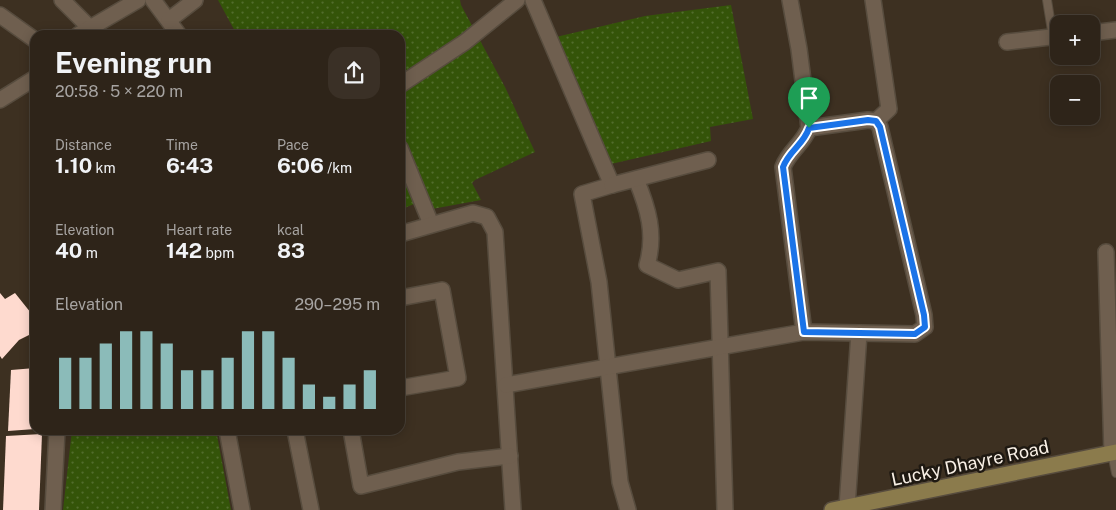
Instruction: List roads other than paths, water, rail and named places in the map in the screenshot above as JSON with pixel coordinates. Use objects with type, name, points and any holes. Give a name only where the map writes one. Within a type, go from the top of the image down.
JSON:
[{"type":"main road","name":"Lucky Dhayre Road","points":[[839,508],[1114,452]]},
{"type":"street","points":[[62,0],[83,30]]},
{"type":"street","points":[[87,30],[138,0]]},
{"type":"street","points":[[153,0],[176,30]]},
{"type":"street","points":[[169,20],[195,0]]},
{"type":"street","points":[[405,82],[465,42],[517,0]]},
{"type":"street","points":[[532,0],[612,185]]},
{"type":"street","points":[[790,0],[799,49],[809,128],[805,138],[788,155],[783,167],[804,332]]},
{"type":"street","points":[[873,0],[889,109],[876,121]]},
{"type":"street","points":[[0,15],[30,36]]},
{"type":"street","points":[[1100,31],[1116,30]]},
{"type":"street","points":[[1007,42],[1050,38]]},
{"type":"street","points":[[0,100],[30,81]]},
{"type":"street","points":[[506,385],[804,332],[915,334],[925,327],[924,315],[880,127],[876,121],[868,120],[809,128]]},
{"type":"street","points":[[405,160],[431,224]]},
{"type":"street","points":[[628,510],[620,482],[599,282],[582,194],[708,160]]},
{"type":"street","points":[[636,179],[649,210],[652,247],[647,265],[678,280],[718,271],[722,347],[725,510]]},
{"type":"street","points":[[405,232],[473,213],[487,217],[495,232],[513,510]]},
{"type":"street","points":[[1106,252],[1114,452]]},
{"type":"street","points":[[405,297],[442,290],[458,378],[405,387]]},
{"type":"street","points":[[839,508],[859,333]]},
{"type":"street","points":[[53,510],[57,435]]},
{"type":"street","points":[[228,435],[242,510]]},
{"type":"street","points":[[296,435],[311,510]]},
{"type":"street","points":[[352,435],[361,486],[458,462],[510,456]]},
{"type":"lane","points":[[1047,0],[1051,15]]},
{"type":"lane","points":[[1114,452],[1116,473]]}]
